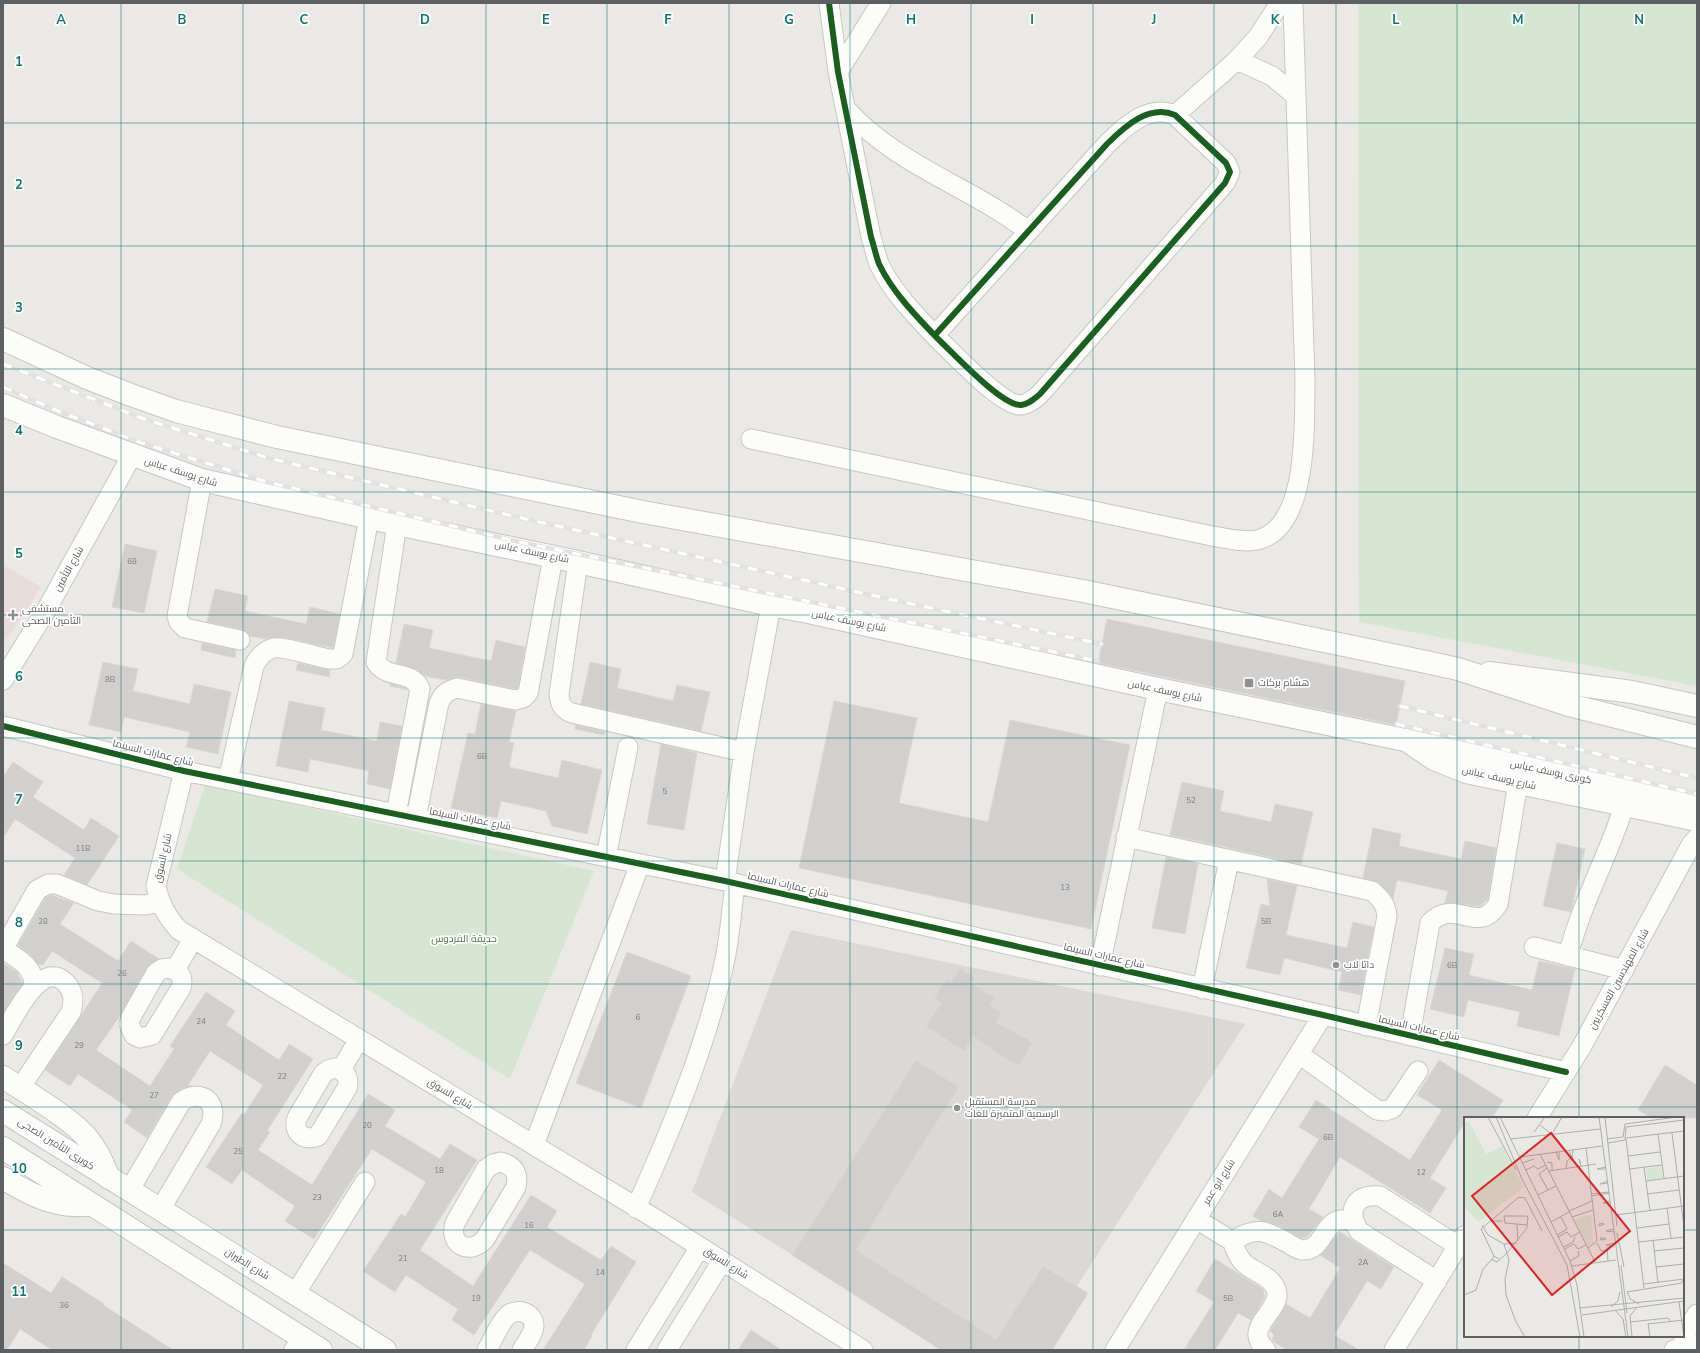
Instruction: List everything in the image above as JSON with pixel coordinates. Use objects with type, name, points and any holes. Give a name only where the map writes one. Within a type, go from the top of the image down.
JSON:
[{"type":"main road","points":[[3,339],[87,378],[131,395],[214,422],[276,437],[644,512],[1083,591],[1458,669],[1632,692],[1697,706]]},
{"type":"main road","name":"شارع يوسف عباس","points":[[3,405],[132,455],[202,480],[369,518],[808,612],[1158,690],[1405,740],[1419,750],[1450,766],[1466,772],[1697,820]]},
{"type":"main road","points":[[1458,669],[1569,705],[1697,737]]},
{"type":"main road","name":"كوبرى يوسف عباس","points":[[1405,740],[1697,804]]},
{"type":"main road","points":[[12,1082],[71,1123],[88,1139],[100,1157],[109,1178]]},
{"type":"main road","name":"كوبرى التأمين الصحى","points":[[3,1111],[109,1178]]},
{"type":"main road","points":[[3,1148],[94,1205],[298,1344],[321,1350]]},
{"type":"main road","points":[[3,1178],[20,1188],[56,1202],[64,1204],[94,1205]]},
{"type":"main road","name":"شارع الطيران","points":[[109,1178],[385,1350]]},
{"type":"street","points":[[829,3],[838,72],[871,237],[879,263],[888,281],[910,309],[935,335],[979,378],[1001,397],[1011,403],[1020,405],[1028,403],[1040,394],[1225,183],[1230,172],[1226,163],[1175,115],[1168,112],[1153,113],[1136,119],[1123,128],[1028,230],[935,335]]},
{"type":"street","points":[[838,72],[882,3]]},
{"type":"street","points":[[1175,115],[1237,60],[1258,37],[1280,3]]},
{"type":"street","points":[[751,439],[1212,536],[1256,540],[1268,536],[1286,518],[1291,508],[1298,480],[1304,437],[1305,380],[1293,3]]},
{"type":"street","points":[[1237,60],[1272,76],[1296,96]]},
{"type":"street","points":[[845,106],[861,125],[882,142],[946,181],[998,209],[1028,230]]},
{"type":"street","name":"شارع التأمين","points":[[3,680],[48,607],[132,455]]},
{"type":"street","points":[[202,480],[177,616],[179,622],[185,628],[240,640]]},
{"type":"street","points":[[228,780],[254,666],[258,658],[266,651],[274,647],[329,660],[337,658],[343,654],[369,518]]},
{"type":"street","points":[[396,814],[420,690],[417,682],[410,678],[379,669],[376,662],[397,524]]},
{"type":"street","points":[[416,818],[439,703],[442,696],[448,690],[456,688],[515,700],[523,698],[528,693],[553,557]]},
{"type":"street","points":[[578,562],[559,694],[560,702],[564,710],[744,752]]},
{"type":"street","points":[[636,1208],[681,1100],[706,1029],[725,959],[730,882],[744,752],[770,605]]},
{"type":"street","points":[[1100,966],[1158,690]]},
{"type":"street","name":"شارع عمارات السينما","points":[[3,726],[184,771],[730,882],[1323,1015],[1566,1072]]},
{"type":"street","points":[[606,857],[628,747]]},
{"type":"street","name":"شارع السوق","points":[[184,771],[156,886],[160,902],[168,917],[179,930],[529,1142],[700,1247],[863,1350]]},
{"type":"street","points":[[1410,1036],[1430,923],[1436,917],[1444,913],[1484,918],[1493,913],[1498,904],[1518,783]]},
{"type":"street","points":[[1568,956],[1575,926],[1616,832],[1624,806]]},
{"type":"street","points":[[1126,837],[1372,891],[1386,906],[1387,916],[1366,1026]]},
{"type":"street","name":"شارع المهندسين العسكريين","points":[[1538,1117],[1566,1072],[1624,970],[1691,845],[1697,838]]},
{"type":"street","points":[[1202,989],[1229,860]]},
{"type":"street","points":[[509,1165],[529,1142],[640,864]]},
{"type":"street","points":[[34,986],[34,979],[27,965],[3,949],[37,890],[48,884],[57,884],[98,901],[114,904],[145,905],[160,902]]},
{"type":"street","points":[[175,970],[193,939]]},
{"type":"street","points":[[1534,947],[1624,970]]},
{"type":"street","points":[[3,1035],[34,986],[43,979],[54,977],[65,981],[72,990],[74,1001],[71,1012],[12,1082]]},
{"type":"street","name":"شارع ابو عمر","points":[[1115,1350],[1323,1015]]},
{"type":"street","points":[[341,1070],[359,1039]]},
{"type":"street","points":[[1299,1054],[1377,1110],[1385,1111],[1393,1108],[1418,1071]]},
{"type":"street","points":[[129,1191],[181,1102],[188,1097],[198,1095],[206,1099],[212,1106],[214,1115],[211,1124],[160,1210]]},
{"type":"street","points":[[295,1294],[365,1182]]},
{"type":"street","points":[[1394,1350],[1462,1241],[1380,1196],[1368,1195],[1358,1200],[1353,1210],[1353,1222],[1359,1231],[1437,1281]]},
{"type":"street","points":[[1196,1219],[1232,1241],[1236,1252],[1242,1261],[1275,1286],[1277,1295],[1260,1325],[1258,1335],[1260,1344],[1266,1350]]},
{"type":"street","points":[[1232,1241],[1252,1231],[1261,1230],[1300,1250],[1310,1249],[1318,1243],[1327,1228],[1334,1222],[1343,1219],[1353,1222]]},
{"type":"street","points":[[636,1350],[700,1247]]},
{"type":"street","points":[[667,1350],[722,1261]]},
{"type":"street","points":[[487,1350],[507,1316],[514,1311],[523,1311],[530,1316],[534,1324],[532,1333],[522,1350]]},
{"type":"street","points":[[1684,1334],[1697,1314]]},
{"type":"street","points":[[1674,1350],[1682,1337]]},
{"type":"street","points":[[1674,1350],[1697,1344]]},
{"type":"shaded area","name":"مستشفى التأمين الصحى","points":[[3,565],[41,587],[3,644]]},
{"type":"shaded area","name":"مدرسة المستقبل الرسمية المتميزة للغات","points":[[791,930],[1245,1024],[1036,1350],[944,1350],[692,1192]]},
{"type":"green space","points":[[1358,3],[1697,3],[1697,686],[1359,622]]},
{"type":"green space","name":"حديقة الفردوس","points":[[205,785],[594,871],[510,1079],[177,869]]},
{"type":"building","points":[[125,544],[157,551],[144,613],[112,607]]},
{"type":"building","points":[[215,589],[248,596],[245,611],[306,624],[310,607],[340,614],[333,648],[286,638],[274,637],[265,639],[250,636],[242,629],[207,622]]},
{"type":"building","name":"هشام بركات","points":[[1107,619],[1405,681],[1396,725],[1098,663]]},
{"type":"building","points":[[404,624],[433,630],[429,648],[491,661],[496,640],[525,647],[518,688],[515,689],[459,677],[446,680],[425,676],[415,669],[396,663]]},
{"type":"building","points":[[202,643],[236,650],[235,658],[201,650]]},
{"type":"building","points":[[103,662],[138,669],[133,691],[190,704],[194,684],[231,692],[218,754],[186,747],[190,732],[124,717],[121,732],[89,725]]},
{"type":"building","points":[[590,662],[621,669],[617,688],[673,701],[677,685],[710,692],[701,731],[581,704]]},
{"type":"building","points":[[298,663],[330,670],[329,677],[296,670]]},
{"type":"building","points":[[391,684],[402,687],[408,690],[390,686]]},
{"type":"building","points":[[289,701],[325,708],[321,730],[377,741],[380,722],[402,726],[390,789],[367,784],[369,771],[310,759],[308,772],[276,766]]},
{"type":"building","points":[[834,701],[917,718],[899,803],[988,822],[1010,720],[1130,745],[1091,929],[799,868]]},
{"type":"building","points":[[481,704],[516,711],[509,742],[514,743],[509,767],[558,778],[562,760],[602,770],[587,834],[552,826],[546,811],[501,801],[497,818],[451,808],[468,733],[475,734]]},
{"type":"building","points":[[576,725],[605,732],[604,735],[575,729]]},
{"type":"building","points":[[661,744],[697,753],[684,830],[647,824]]},
{"type":"building","points":[[13,762],[43,782],[33,797],[84,830],[91,818],[119,836],[87,885],[64,875],[75,858],[15,819],[3,838],[3,777]]},
{"type":"building","points":[[1182,782],[1224,791],[1220,811],[1271,822],[1275,804],[1313,812],[1301,864],[1170,835]]},
{"type":"building","points":[[1373,828],[1401,834],[1399,846],[1461,859],[1465,841],[1496,848],[1488,899],[1480,906],[1445,903],[1448,891],[1397,880],[1393,899],[1379,883],[1363,878]]},
{"type":"building","points":[[1557,843],[1585,849],[1571,912],[1543,906]]},
{"type":"building","points":[[1166,857],[1198,864],[1185,934],[1152,928]]},
{"type":"building","points":[[1267,879],[1297,886],[1286,935],[1347,948],[1353,922],[1374,927],[1361,995],[1338,990],[1342,972],[1284,958],[1280,975],[1246,968],[1261,904],[1270,906]]},
{"type":"building","points":[[51,895],[74,903],[60,924],[118,961],[131,941],[159,959],[147,967],[120,1016],[96,1050],[150,1086],[174,1049],[170,1046],[206,992],[235,1011],[226,1025],[279,1060],[289,1044],[313,1059],[267,1131],[270,1132],[258,1150],[312,1185],[368,1094],[395,1110],[385,1126],[440,1159],[450,1144],[477,1160],[420,1250],[473,1286],[531,1195],[557,1211],[547,1227],[601,1260],[611,1246],[636,1262],[591,1335],[592,1336],[584,1350],[543,1350],[585,1284],[530,1250],[474,1335],[452,1320],[458,1309],[406,1275],[395,1292],[363,1271],[401,1214],[405,1217],[426,1182],[372,1149],[314,1239],[285,1221],[295,1206],[242,1170],[232,1184],[206,1167],[242,1113],[244,1115],[263,1085],[210,1051],[188,1085],[191,1086],[183,1088],[172,1096],[147,1138],[124,1122],[132,1110],[78,1074],[70,1086],[45,1070],[102,983],[52,951],[43,965],[38,964],[31,955],[18,945],[45,898]]},
{"type":"building","points":[[1445,948],[1474,954],[1469,975],[1532,990],[1539,961],[1575,969],[1559,1036],[1517,1026],[1520,1012],[1468,1000],[1464,1017],[1430,1009]]},
{"type":"building","points":[[627,952],[691,976],[641,1108],[576,1083]]},
{"type":"building","points":[[3,963],[17,972],[23,984],[3,1013]]},
{"type":"building","points":[[960,968],[975,978],[971,983],[995,998],[990,1005],[1002,1013],[996,1022],[1033,1042],[1019,1066],[998,1054],[973,1036],[964,1051],[926,1026],[941,1003],[934,998],[947,979],[951,982]]},
{"type":"building","points":[[916,1060],[959,1087],[856,1250],[996,1339],[1043,1266],[1088,1293],[1052,1350],[941,1350],[792,1255]]},
{"type":"building","points":[[1439,1060],[1503,1100],[1493,1117],[1464,1117],[1464,1124],[1430,1178],[1446,1188],[1430,1213],[1340,1157],[1309,1209],[1323,1217],[1306,1238],[1301,1238],[1277,1225],[1261,1221],[1253,1216],[1269,1189],[1282,1198],[1319,1139],[1299,1127],[1316,1100],[1410,1160],[1442,1110],[1417,1095]]},
{"type":"building","points":[[1665,1065],[1697,1085],[1697,1118],[1650,1117],[1638,1110]]},
{"type":"building","points":[[1340,1232],[1394,1267],[1381,1289],[1367,1281],[1334,1335],[1359,1350],[1287,1350],[1274,1342],[1272,1339],[1274,1335],[1270,1331],[1286,1304],[1310,1318],[1340,1268],[1320,1255]]},
{"type":"building","points":[[1215,1259],[1263,1289],[1265,1297],[1251,1320],[1238,1313],[1215,1350],[1184,1350],[1214,1302],[1196,1291]]},
{"type":"building","points":[[3,1263],[51,1293],[62,1277],[173,1350],[52,1350],[20,1329],[7,1350],[3,1350]]},
{"type":"building","points":[[751,1330],[782,1350],[738,1350]]},
{"type":"railway","points":[[3,364],[144,419],[272,459],[530,520],[1102,644]]},
{"type":"railway","points":[[3,387],[58,411],[139,442],[267,482],[524,543],[1098,661]]},
{"type":"railway","points":[[1400,706],[1697,778]]},
{"type":"railway","points":[[1396,724],[1697,794]]},
{"type":"cycle path","points":[[829,3],[838,72],[871,237],[879,264],[898,295],[939,340],[978,378],[1002,397],[1013,403],[1021,405],[1026,404],[1040,394],[1225,183],[1230,172],[1226,163],[1175,115],[1165,112],[1156,112],[1138,119],[1122,130],[1107,144],[935,335]]},
{"type":"cycle path","points":[[3,726],[184,771],[725,881],[1323,1015],[1566,1072]]},
{"type":"place","name":"مستشفى التأمين الصحى","points":[[13,615]]},
{"type":"place","name":"هشام بركات","points":[[1249,683]]},
{"type":"place","name":"داتا لاب","points":[[1336,965]]},
{"type":"place","name":"مدرسة المستقبل الرسمية المتميزة للغات","points":[[957,1108]]}]
